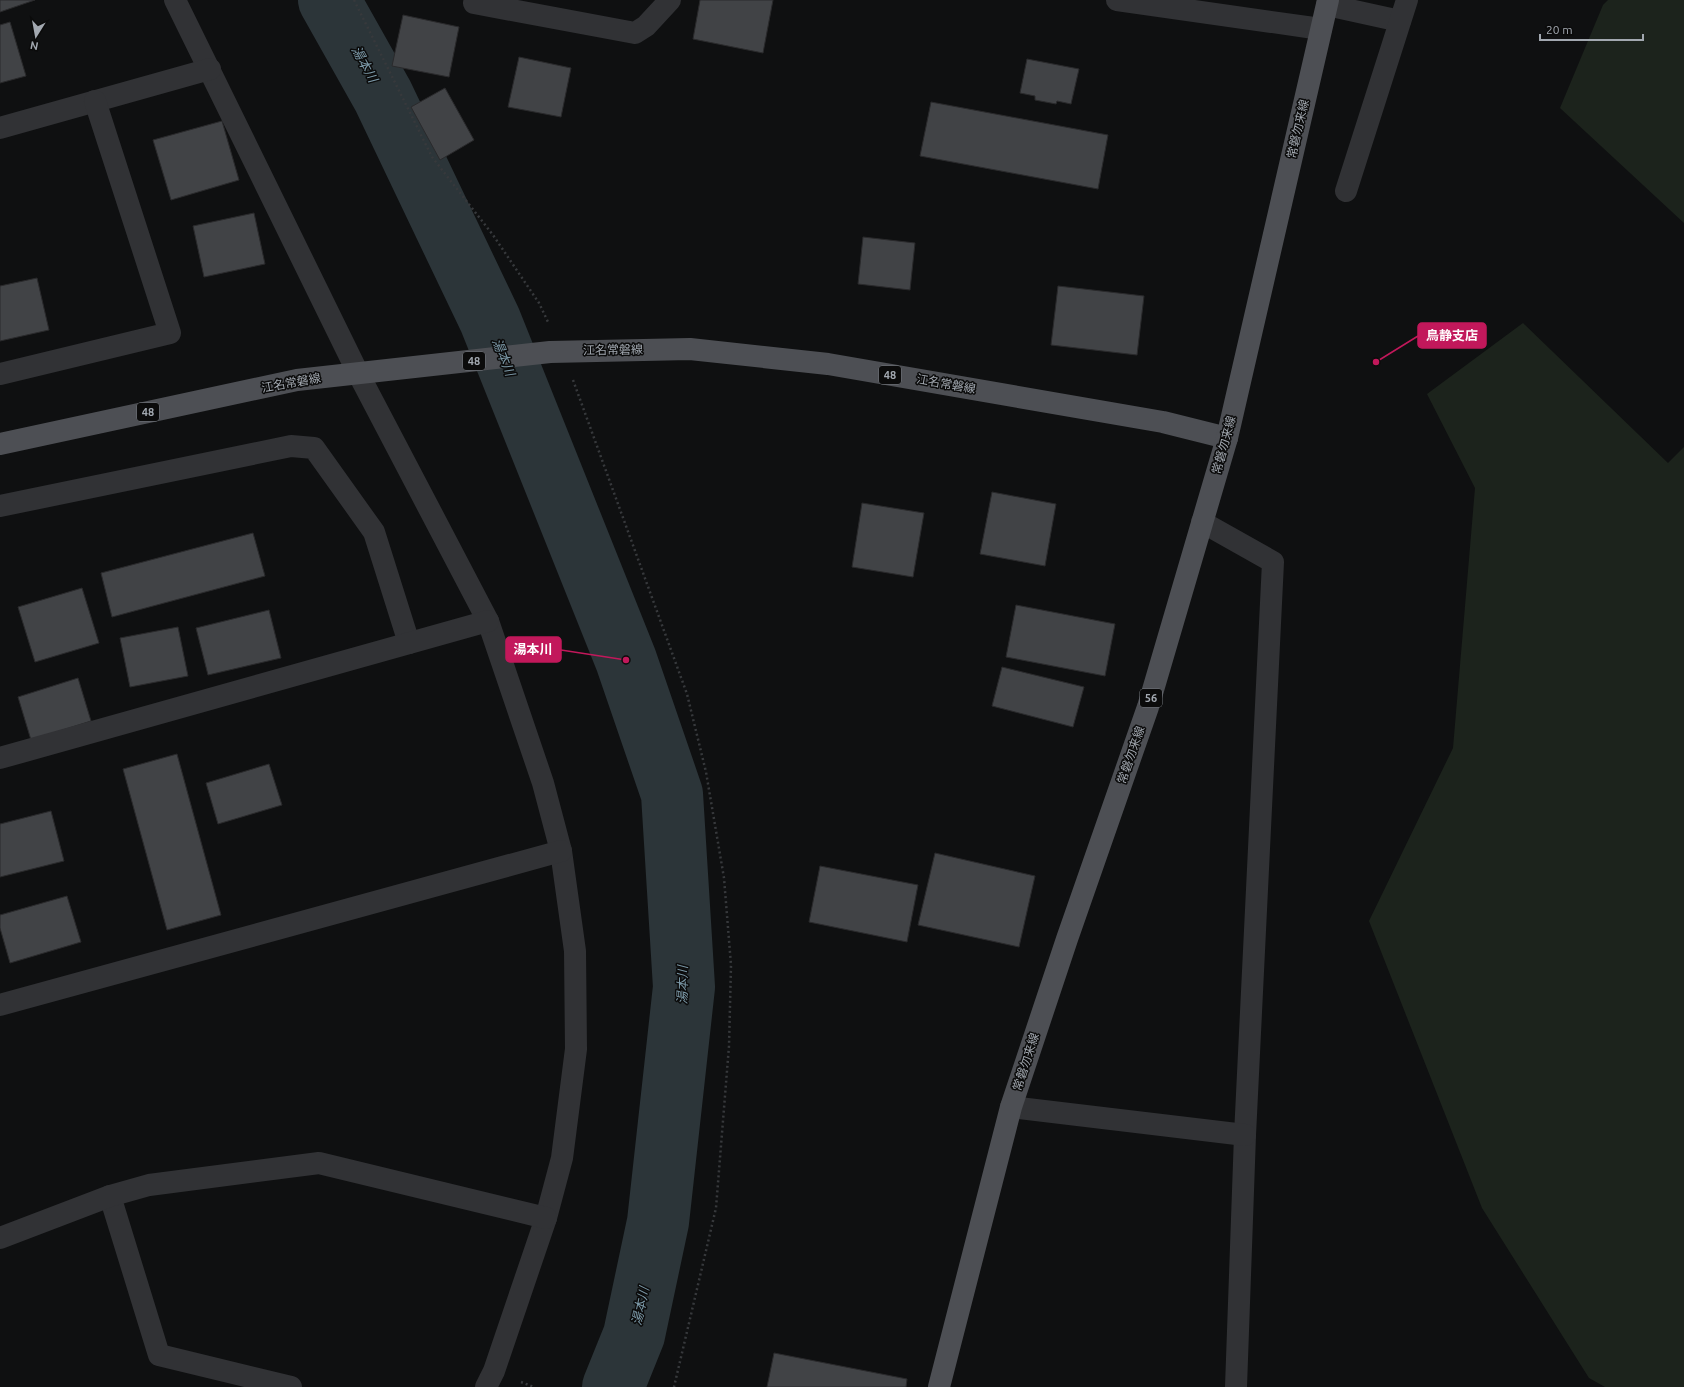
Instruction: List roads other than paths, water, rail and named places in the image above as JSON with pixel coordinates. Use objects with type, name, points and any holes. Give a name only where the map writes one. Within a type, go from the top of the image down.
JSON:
[{"type":"main road","name":"常磐勿来線","points":[[939,1387],[1011,1107],[1067,939],[1148,707],[1227,438],[1328,2]]},
{"type":"main road","name":"江名常磐線","points":[[0,444],[297,380],[556,352],[690,349],[828,364],[1163,422],[1227,438]]},
{"type":"street","points":[[175,0],[358,373],[488,621],[543,783],[560,851],[575,952],[576,1049],[562,1158],[546,1218],[494,1371],[486,1387]]},
{"type":"street","points":[[470,1],[635,33],[646,26],[670,0]]},
{"type":"street","points":[[1117,0],[1321,29]]},
{"type":"street","points":[[1346,191],[1407,0]]},
{"type":"street","points":[[1328,2],[1400,21]]},
{"type":"street","points":[[0,128],[210,69]]},
{"type":"street","points":[[0,374],[170,333],[95,101]]},
{"type":"street","points":[[0,506],[291,446],[314,448],[374,532],[409,643]]},
{"type":"street","points":[[1202,522],[1273,562],[1245,1135],[1236,1387]]},
{"type":"street","points":[[0,758],[488,621]]},
{"type":"street","points":[[0,1005],[560,851]]},
{"type":"street","points":[[1011,1107],[1245,1135]]},
{"type":"street","points":[[0,1238],[110,1196],[149,1185],[319,1163],[546,1218]]},
{"type":"street","points":[[110,1196],[159,1355],[291,1387]]},
{"type":"waterway","name":"湯本川","points":[[329,0],[383,96],[490,320],[626,660],[672,794],[684,987],[658,1222],[634,1335],[613,1387]]},
{"type":"place","name":"鳥静支店","points":[[1376,362]]},
{"type":"place","name":"湯本川","points":[[626,660]]}]
